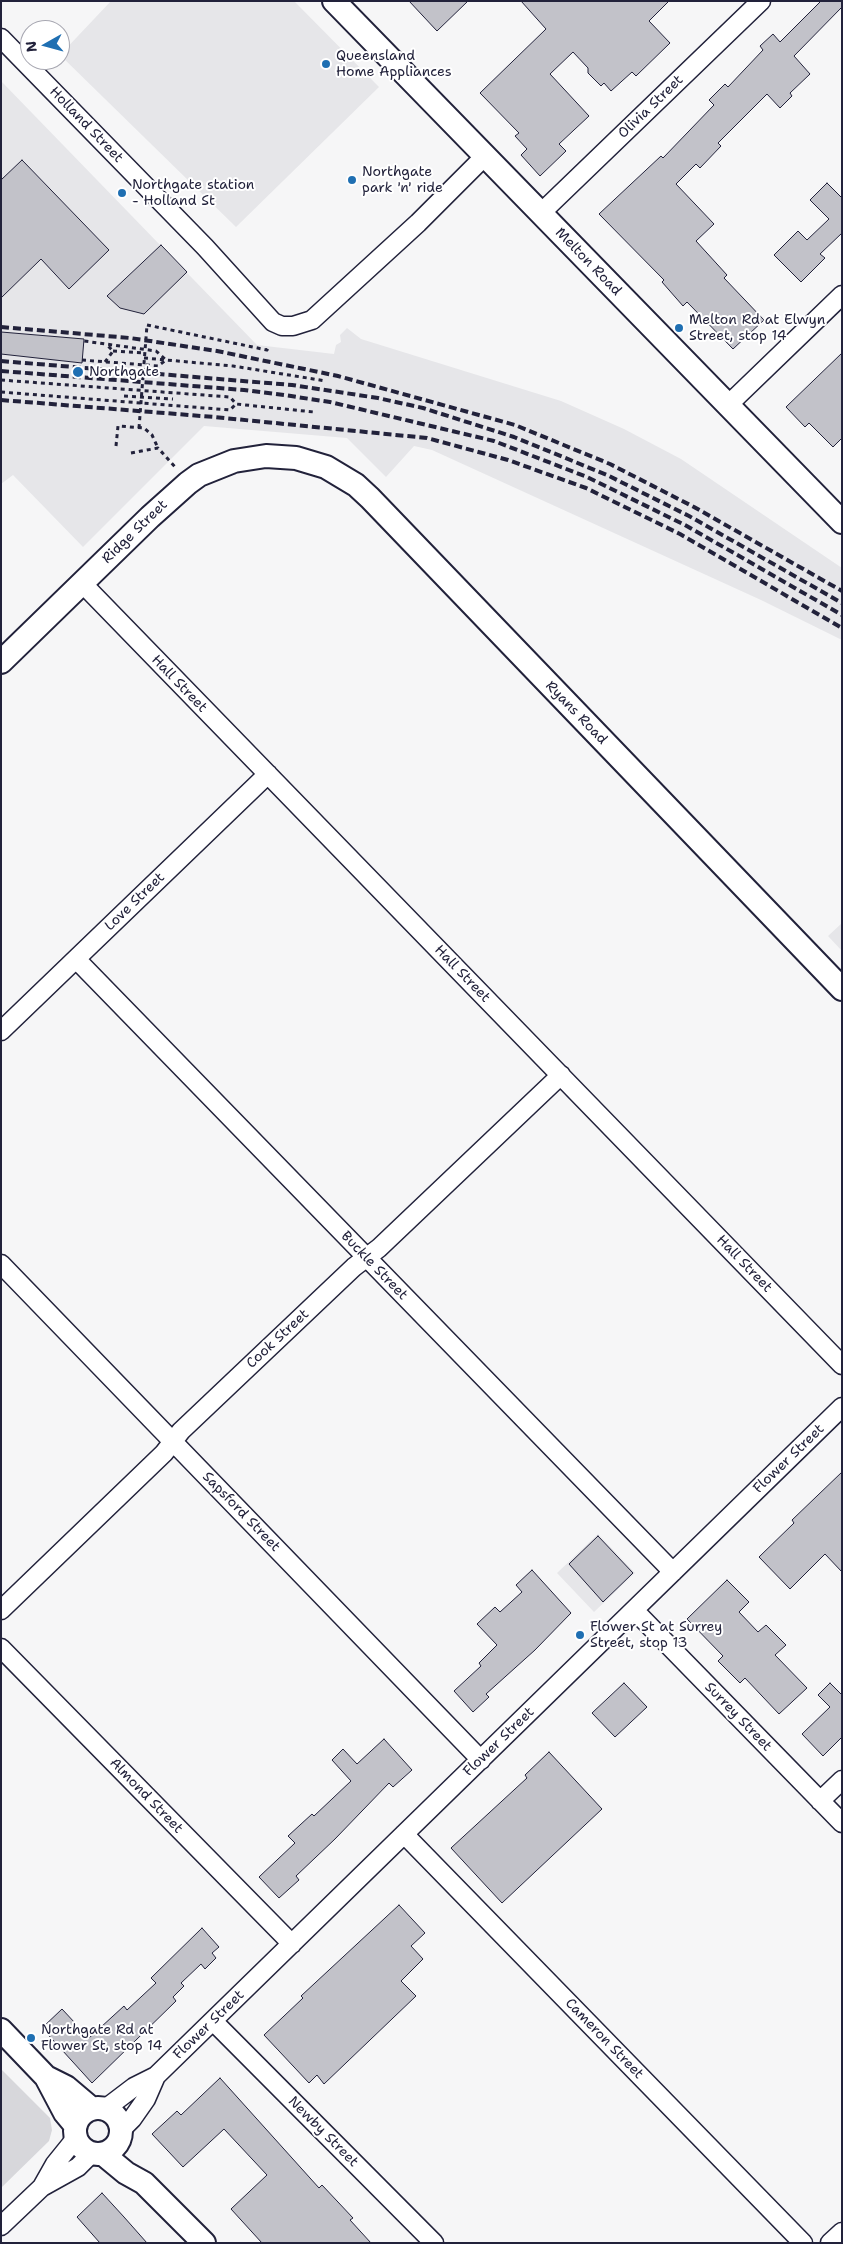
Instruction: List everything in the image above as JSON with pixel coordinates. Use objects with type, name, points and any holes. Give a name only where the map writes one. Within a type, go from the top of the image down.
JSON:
[{"type":"street","name":"Melton Road","points":[[334,1],[842,522]]},
{"type":"street","name":"Olivia Street","points":[[541,213],[761,1]]},
{"type":"street","name":"Holland Street","points":[[1,38],[205,247],[273,322],[282,326],[293,326],[312,320],[418,223],[485,156]]},
{"type":"street","points":[[728,405],[842,294]]},
{"type":"street","name":"Ridge Street","points":[[1,662],[174,495],[199,475],[222,465],[248,458],[296,458]]},
{"type":"street","name":"Ryans Road","points":[[296,458],[326,466],[342,475],[370,498],[842,989]]},
{"type":"street","name":"Hall Street","points":[[82,583],[842,1365]]},
{"type":"street","name":"Love Street","points":[[1,1031],[268,774]]},
{"type":"street","name":"Buckle Street","points":[[76,959],[673,1572]]},
{"type":"street","name":"Cook Street","points":[[1,1610],[347,1274],[561,1075]]},
{"type":"street","name":"Sapsford Street","points":[[1,1264],[480,1760]]},
{"type":"street","name":"Flower Street","points":[[99,2109],[134,2087],[156,2076],[842,1407]]},
{"type":"street","name":"Surrey Street","points":[[634,1610],[842,1823]]},
{"type":"street","name":"Almond Street","points":[[1,1648],[292,1944]]},
{"type":"street","points":[[820,1801],[842,1780]]},
{"type":"street","name":"Cameron Street","points":[[404,1834],[803,2243]]},
{"type":"street","name":"Newby Street","points":[[213,2021],[434,2243]]},
{"type":"street","points":[[1,2030],[46,2077],[85,2150],[98,2154],[144,2183],[204,2243]]},
{"type":"street","name":"Flower Street","points":[[120,2134],[146,2099],[156,2076]]},
{"type":"street","points":[[46,2077],[116,2117],[120,2134],[136,2162],[144,2183]]},
{"type":"street","points":[[1,2226],[42,2186],[76,2132],[82,2115],[99,2109]]},
{"type":"street","points":[[42,2186],[98,2154],[116,2146],[120,2134]]},
{"type":"street","points":[[830,2243],[842,2232]]},
{"type":"path","points":[[139,428],[147,325],[268,348]]},
{"type":"path","points":[[84,341],[156,351],[166,360]]},
{"type":"path","points":[[106,345],[113,351],[144,353]]},
{"type":"path","points":[[105,362],[113,351]]},
{"type":"path","points":[[144,358],[233,366],[326,382]]},
{"type":"path","points":[[82,360],[158,366],[166,360]]},
{"type":"path","points":[[1,380],[230,397],[236,404],[314,412]]},
{"type":"path","points":[[119,389],[124,396]]},
{"type":"path","points":[[1,392],[230,410],[236,404]]},
{"type":"path","points":[[118,402],[124,396],[173,399],[180,394]]},
{"type":"path","points":[[173,399],[178,405]]},
{"type":"path","points":[[116,446],[118,426],[144,428],[152,435],[158,448],[176,468]]},
{"type":"path","points":[[131,454],[158,448]]},
{"type":"shaded area","points":[[111,1],[294,1],[379,87],[236,227],[70,65],[70,44]]},
{"type":"shaded area","points":[[1,81],[257,345],[334,354],[336,345],[341,342],[340,335],[347,328],[361,339],[561,401],[624,429],[681,459],[842,568],[842,640],[761,600],[432,450],[414,446],[386,477],[347,438],[204,426],[83,547],[13,475],[1,484]]},
{"type":"shaded area","points":[[842,923],[842,951],[828,936]]},
{"type":"shaded area","points":[[598,1534],[635,1573],[594,1612],[557,1573]]},
{"type":"shaded area","points":[[1,2069],[50,2118],[52,2130],[49,2141],[1,2188]]},
{"type":"building","points":[[409,1],[468,1],[437,31]]},
{"type":"building","points":[[521,1],[669,1],[649,21],[670,43],[636,76],[632,72],[611,91],[604,83],[601,86],[588,73],[588,68],[573,52],[550,74],[589,116],[559,144],[566,151],[540,176],[521,155],[527,149],[515,136],[519,133],[480,93],[546,29]]},
{"type":"building","points":[[821,1],[842,1],[842,7],[794,56],[810,74],[790,93],[792,96],[780,108],[767,94],[718,143],[721,146],[700,168],[696,164],[676,184],[714,224],[696,241],[727,275],[724,278],[764,320],[733,349],[687,302],[683,306],[662,282],[664,280],[599,214],[661,156],[663,158],[714,105],[709,100],[725,84],[728,87],[763,50],[760,46],[773,34],[780,42]]},
{"type":"building","points":[[22,160],[109,250],[69,289],[41,259],[1,298],[1,180]]},
{"type":"building","points":[[827,183],[842,198],[842,233],[820,254],[825,258],[801,282],[774,255],[798,231],[807,240],[829,219],[810,200]]},
{"type":"building","points":[[161,245],[187,272],[144,314],[120,308],[107,296]]},
{"type":"building","points":[[1,332],[84,339],[82,363],[1,354]]},
{"type":"building","points":[[842,353],[842,438],[833,447],[809,423],[805,427],[786,407]]},
{"type":"building","points":[[842,1472],[842,1572],[825,1554],[790,1589],[759,1557],[794,1523],[792,1520]]},
{"type":"building","points":[[598,1536],[633,1573],[603,1602],[569,1564]]},
{"type":"building","points":[[532,1570],[571,1613],[535,1650],[486,1694],[489,1697],[473,1712],[454,1691],[481,1666],[479,1663],[497,1645],[477,1624],[495,1607],[500,1612],[522,1592],[516,1585]]},
{"type":"building","points":[[727,1580],[749,1602],[739,1612],[758,1632],[766,1625],[786,1645],[775,1655],[807,1688],[779,1714],[745,1678],[740,1683],[718,1661],[723,1656],[687,1619]]},
{"type":"building","points":[[624,1683],[647,1707],[615,1737],[592,1713]]},
{"type":"building","points":[[830,1683],[842,1695],[842,1737],[823,1756],[802,1734],[830,1707],[818,1695]]},
{"type":"building","points":[[384,1739],[412,1770],[393,1787],[389,1783],[296,1876],[299,1880],[279,1898],[259,1877],[295,1843],[288,1836],[312,1814],[314,1816],[351,1781],[332,1760],[343,1749],[357,1764]]},
{"type":"building","points":[[549,1752],[602,1809],[502,1903],[451,1848],[527,1778],[525,1775]]},
{"type":"building","points":[[399,1905],[425,1933],[411,1946],[423,1959],[401,1981],[416,1996],[324,2084],[317,2075],[309,2083],[264,2035],[303,1998],[301,1996]]},
{"type":"building","points":[[202,1928],[219,1947],[212,1953],[216,1958],[205,1969],[201,1964],[181,1983],[184,1986],[173,1997],[176,2001],[92,2083],[42,2028],[62,2009],[89,2038],[124,2006],[127,2010],[156,1983],[151,1978]]},
{"type":"building","points":[[220,2078],[319,2188],[322,2185],[353,2218],[350,2220],[371,2243],[262,2243],[231,2209],[267,2175],[224,2129],[183,2167],[152,2134],[177,2111],[181,2115]]},
{"type":"building","points":[[102,2193],[147,2243],[100,2243],[77,2217]]},
{"type":"railway","points":[[1,327],[130,338],[217,351],[338,376],[515,425],[610,464],[694,507],[842,591]]},
{"type":"railway","points":[[1,361],[292,385],[378,398],[423,408],[514,437],[607,475],[689,516],[842,603]]},
{"type":"railway","points":[[1,371],[244,390],[284,395],[330,402],[494,441],[587,477],[685,525],[842,615]]},
{"type":"railway","points":[[1,400],[214,417],[427,438],[508,460],[586,488],[680,534],[842,628]]},
{"type":"place","name":"Queensland Home Appliances","points":[[326,64]]},
{"type":"place","name":"Northgate park 'n' ride","points":[[352,180]]},
{"type":"place","name":"Northgate station - Holland St","points":[[122,193]]},
{"type":"place","name":"Melton Rd at Elwyn Street, stop 14","points":[[679,328]]},
{"type":"place","name":"Northgate","points":[[78,372]]},
{"type":"place","name":"Flower St at Surrey Street, stop 13","points":[[580,1635]]},
{"type":"place","name":"Northgate Rd at Flower St, stop 14","points":[[31,2038]]}]
